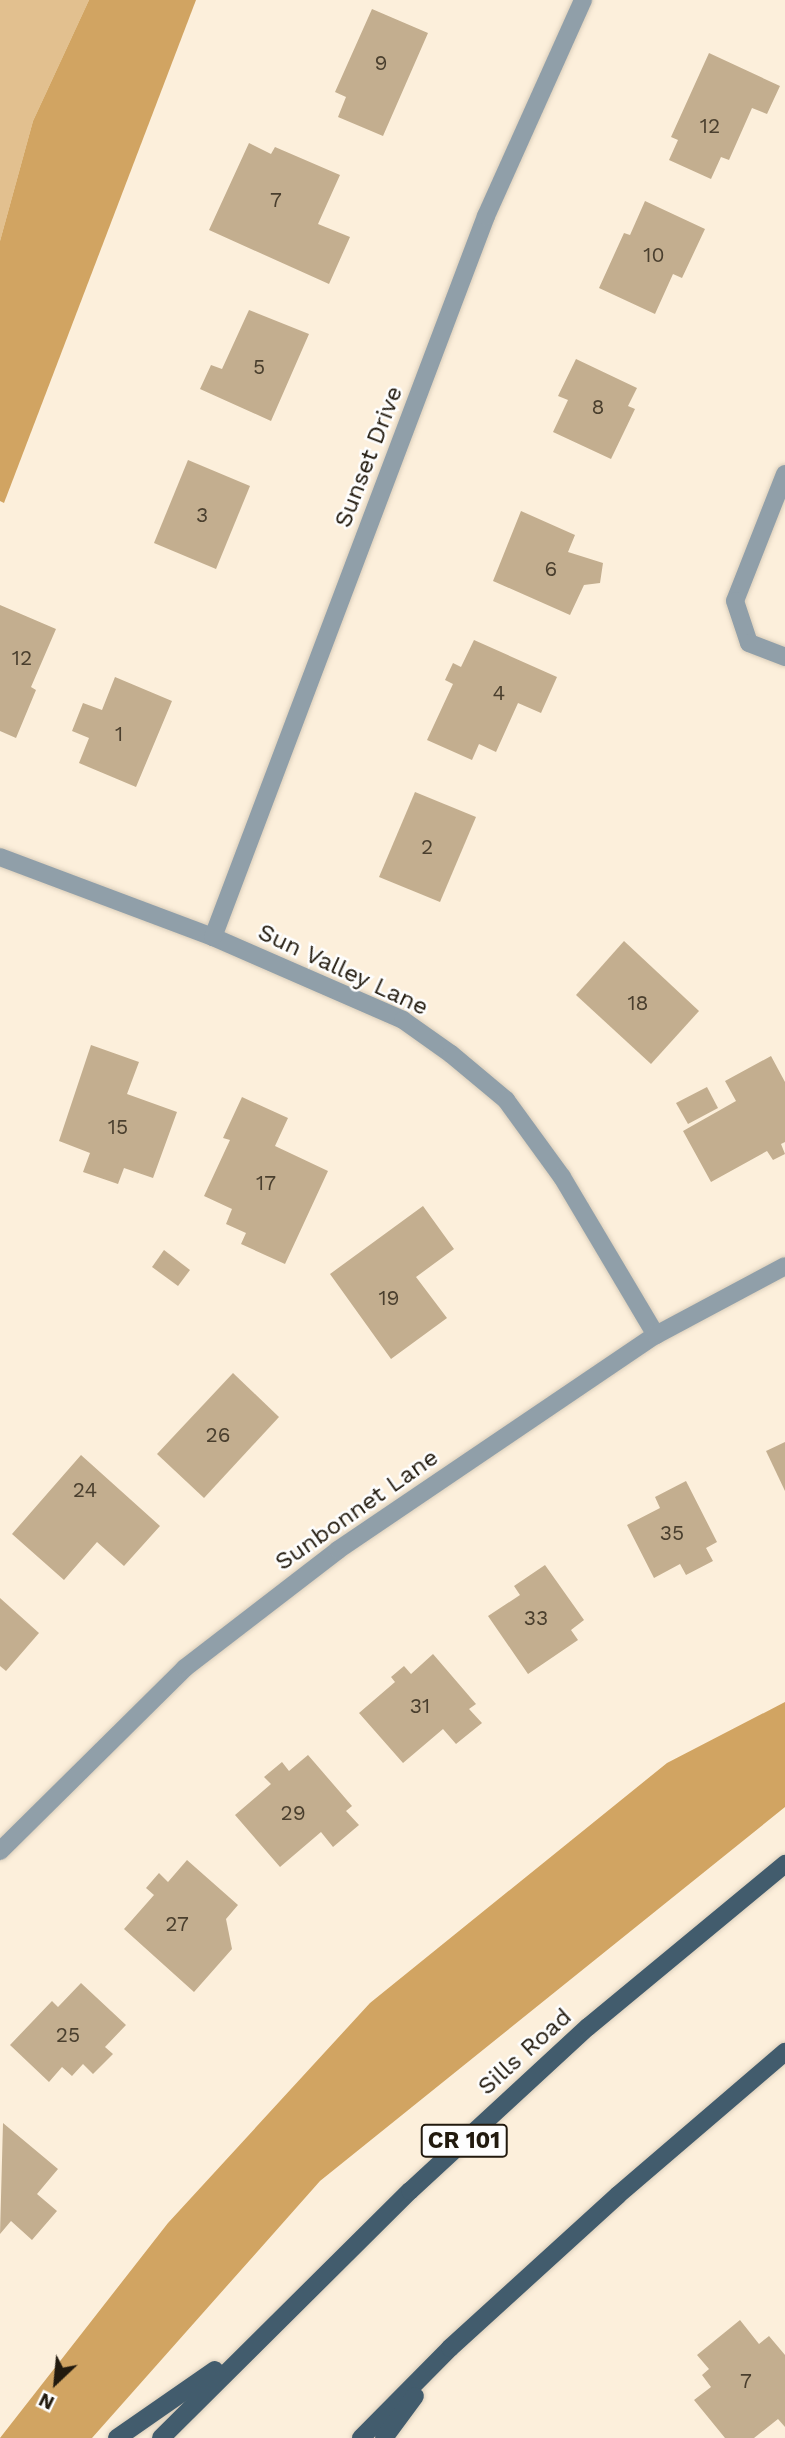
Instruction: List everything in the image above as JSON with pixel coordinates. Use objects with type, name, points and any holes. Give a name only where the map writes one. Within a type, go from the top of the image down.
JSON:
[{"type":"main road","name":"Sills Road","points":[[161,2438],[247,2348],[588,2027],[785,1864]]},
{"type":"main road","points":[[361,2438],[450,2348],[618,2195],[785,2052]]},
{"type":"main road","points":[[117,2438],[247,2348]]},
{"type":"main road","points":[[384,2438],[450,2348]]},
{"type":"street","name":"Sunset Drive","points":[[213,937],[486,216],[583,0]]},
{"type":"street","points":[[785,474],[735,601],[750,643],[785,657]]},
{"type":"street","name":"Sun Valley Lane","points":[[0,857],[213,937],[403,1020],[506,1100],[562,1177],[656,1335]]},
{"type":"street","name":"Sunbonnet Lane","points":[[0,1851],[185,1668],[338,1550],[656,1335],[785,1266]]},
{"type":"shaded area","points":[[0,0],[89,0],[33,121],[0,241]]},
{"type":"shaded area","points":[[89,0],[196,0],[4,503],[0,501],[0,241],[33,121]]},
{"type":"shaded area","points":[[785,1702],[785,1807],[320,2181],[92,2438],[0,2438],[168,2223],[370,2003],[667,1763]]},
{"type":"building","points":[[372,9],[428,33],[383,136],[338,117],[346,97],[335,92]]},
{"type":"building","points":[[709,53],[780,86],[767,114],[752,108],[729,160],[721,157],[711,179],[669,160],[678,140],[671,137]]},
{"type":"building","points":[[249,143],[271,154],[275,147],[340,175],[318,224],[350,237],[329,284],[209,230]]},
{"type":"building","points":[[645,201],[705,229],[682,278],[673,274],[655,314],[599,288],[624,233],[630,235]]},
{"type":"building","points":[[249,310],[309,334],[271,421],[200,389],[211,365],[222,369]]},
{"type":"building","points":[[576,359],[637,388],[628,406],[635,409],[611,459],[553,432],[568,400],[558,396]]},
{"type":"building","points":[[188,460],[250,486],[216,569],[154,543]]},
{"type":"building","points":[[521,511],[575,535],[568,552],[603,563],[600,583],[584,585],[570,615],[493,581]]},
{"type":"building","points":[[0,605],[56,629],[31,687],[36,690],[16,738],[0,731]]},
{"type":"building","points":[[474,640],[557,677],[541,713],[518,703],[496,752],[479,744],[472,760],[427,740],[453,684],[445,680],[453,663],[461,667]]},
{"type":"building","points":[[115,677],[172,701],[136,787],[79,763],[89,738],[72,731],[83,703],[102,710]]},
{"type":"building","points":[[415,792],[476,817],[440,902],[379,877]]},
{"type":"building","points":[[624,941],[699,1011],[651,1064],[576,995]]},
{"type":"building","points":[[91,1045],[139,1062],[127,1094],[177,1112],[153,1178],[124,1168],[118,1184],[83,1172],[90,1153],[59,1141]]},
{"type":"building","points":[[771,1056],[785,1082],[785,1142],[781,1144],[785,1154],[773,1160],[767,1151],[711,1182],[683,1131],[736,1101],[725,1081]]},
{"type":"building","points":[[707,1087],[718,1108],[688,1124],[676,1103]]},
{"type":"building","points":[[242,1097],[288,1118],[275,1146],[328,1171],[285,1264],[241,1244],[246,1233],[226,1224],[232,1209],[204,1196],[230,1140],[223,1138]]},
{"type":"building","points":[[423,1206],[454,1249],[416,1277],[447,1318],[391,1359],[330,1274]]},
{"type":"building","points":[[164,1250],[190,1270],[178,1286],[152,1267]]},
{"type":"building","points":[[233,1373],[279,1417],[204,1498],[157,1454]]},
{"type":"building","points":[[785,1442],[785,1491],[766,1451]]},
{"type":"building","points":[[81,1455],[160,1526],[124,1566],[97,1542],[64,1580],[12,1534]]},
{"type":"building","points":[[686,1481],[717,1542],[706,1548],[713,1561],[686,1575],[680,1564],[654,1578],[627,1525],[660,1508],[655,1497]]},
{"type":"building","points":[[545,1565],[584,1620],[571,1630],[578,1640],[528,1674],[488,1616],[520,1595],[514,1586]]},
{"type":"building","points":[[0,1598],[39,1633],[6,1671],[0,1666]]},
{"type":"building","points":[[433,1654],[476,1704],[469,1709],[482,1723],[456,1744],[443,1729],[403,1763],[359,1713],[395,1682],[391,1677],[404,1666],[411,1674]]},
{"type":"building","points":[[308,1755],[352,1806],[346,1811],[359,1825],[333,1847],[321,1832],[280,1867],[235,1815],[271,1784],[264,1777],[282,1762],[289,1771]]},
{"type":"building","points":[[187,1860],[238,1905],[226,1919],[232,1949],[194,1992],[124,1929],[154,1895],[146,1888],[159,1873],[168,1882]]},
{"type":"building","points":[[81,1983],[126,2025],[105,2047],[113,2054],[93,2074],[83,2064],[72,2076],[62,2067],[49,2082],[10,2045],[52,2001],[58,2007]]},
{"type":"building","points":[[3,2123],[58,2169],[37,2194],[57,2211],[32,2240],[11,2221],[0,2234]]},
{"type":"building","points":[[740,2320],[759,2344],[769,2336],[785,2355],[785,2427],[778,2419],[754,2438],[725,2438],[694,2400],[711,2387],[702,2375],[709,2369],[697,2355]]}]
